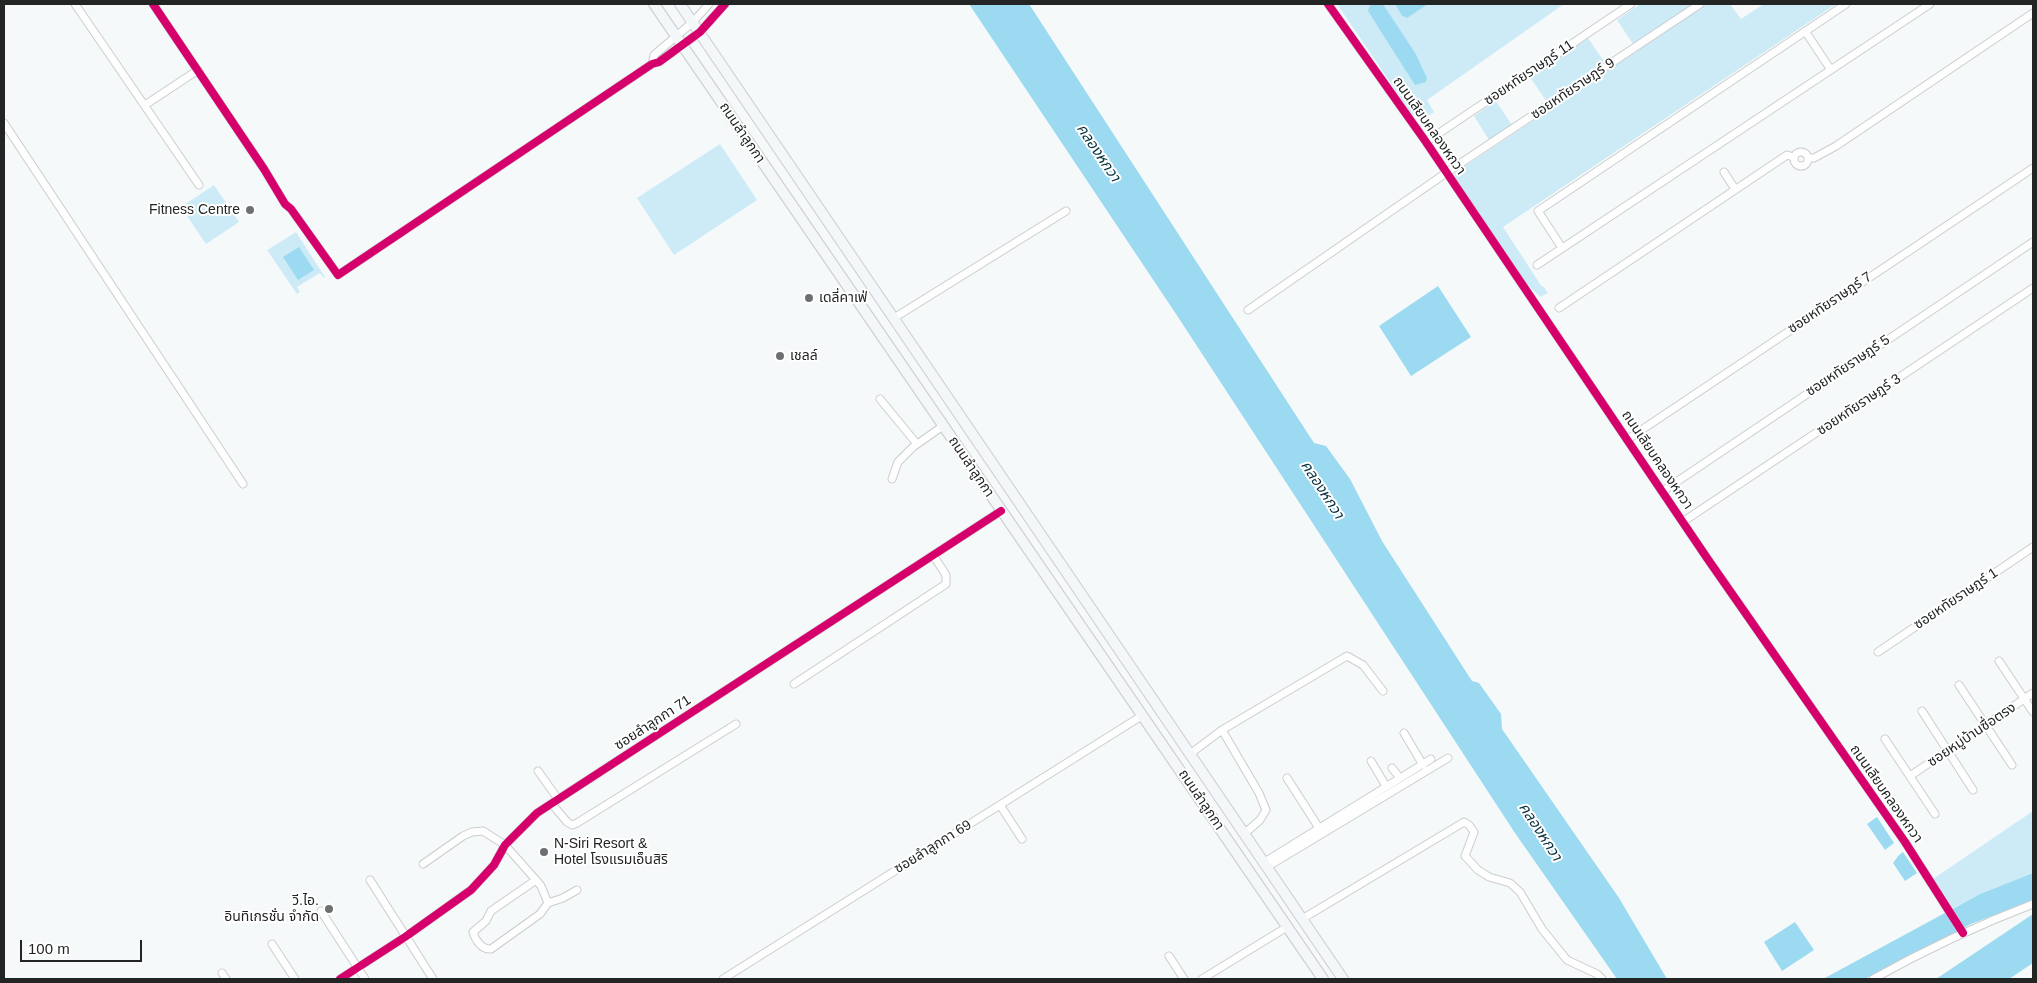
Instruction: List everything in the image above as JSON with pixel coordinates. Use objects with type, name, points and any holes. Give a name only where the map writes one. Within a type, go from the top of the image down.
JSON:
[{"type":"main road","name":"ถนนลำลูกกา","points":[[654,4],[1323,979]]},
{"type":"main road","name":"ถนนลำลูกกา","points":[[680,4],[1343,979]]},
{"type":"main road","points":[[1200,800],[1215,791]]},
{"type":"street","points":[[75,4],[199,185]]},
{"type":"street","points":[[153,4],[285,204],[291,209],[338,275],[652,64],[659,62],[700,32],[725,4]]},
{"type":"street","points":[[652,64],[654,55],[693,22],[710,4]]},
{"type":"street","name":"ถนนเลียบคลองหกวา","points":[[1328,4],[1426,142],[1905,842],[1962,931]]},
{"type":"street","name":"ซอยหทัยราษฎร์ 11","points":[[1426,142],[1631,4]]},
{"type":"street","name":"ซอยหทัยราษฎร์ 9","points":[[1248,310],[1446,173],[1700,4]]},
{"type":"street","points":[[1562,248],[1538,211],[1846,4]]},
{"type":"street","points":[[1537,266],[1930,4]]},
{"type":"street","points":[[1808,158],[1814,158],[1836,146],[2033,12]]},
{"type":"street","points":[[1805,31],[1830,70]]},
{"type":"street","points":[[145,105],[198,70]]},
{"type":"street","points":[[4,123],[243,484]]},
{"type":"street","points":[[1793,157],[1801,151],[1808,158]]},
{"type":"street","points":[[1559,308],[1787,155],[1793,157]]},
{"type":"street","points":[[1793,157],[1794,162],[1799,166],[1806,164],[1808,158]]},
{"type":"street","name":"ซอยหทัยราษฎร์ 7","points":[[1628,439],[2033,168]]},
{"type":"street","points":[[1724,172],[1735,189]]},
{"type":"street","points":[[894,318],[1066,211]]},
{"type":"street","name":"ซอยหทัยราษฎร์ 5","points":[[1663,491],[2033,242]]},
{"type":"street","name":"ซอยหทัยราษฎร์ 3","points":[[1684,521],[2033,288]]},
{"type":"street","points":[[880,399],[918,444]]},
{"type":"street","points":[[892,479],[898,462],[918,444],[943,426]]},
{"type":"street","name":"ซอยลำลูกกา 71","points":[[340,979],[405,937],[471,890],[494,865],[505,845],[537,813],[1001,511]]},
{"type":"street","name":"ซอยหทัยราษฎร์ 1","points":[[1878,652],[2033,547]]},
{"type":"street","points":[[794,684],[946,584],[946,575],[933,554]]},
{"type":"street","points":[[1190,754],[1222,730],[1347,656],[1363,665],[1383,691]]},
{"type":"street","points":[[1999,661],[2033,712]]},
{"type":"street","points":[[1959,685],[2012,765]]},
{"type":"street","name":"ซอยหมู่บ้านซื่อตรง","points":[[1910,776],[2033,693]]},
{"type":"street","points":[[1922,712],[1973,790]]},
{"type":"street","name":"ซอยลำลูกกา 69","points":[[722,979],[1143,715]]},
{"type":"street","points":[[538,771],[567,822],[572,825],[736,724]]},
{"type":"street","points":[[1222,730],[1259,793],[1266,810],[1260,820],[1244,834]]},
{"type":"street","points":[[1404,733],[1423,765]]},
{"type":"street","points":[[1885,739],[1935,814]]},
{"type":"street","points":[[1265,865],[1448,758]]},
{"type":"street","points":[[1265,865],[1318,828],[1431,759]]},
{"type":"street","points":[[1371,762],[1386,786]]},
{"type":"street","points":[[1392,768],[1400,778]]},
{"type":"street","points":[[1287,778],[1318,828]]},
{"type":"street","points":[[1000,805],[1022,839]]},
{"type":"street","points":[[1302,919],[1464,822],[1474,832],[1465,856],[1478,870],[1489,877],[1510,883],[1520,892],[1542,929],[1567,960],[1597,974],[1602,979]]},
{"type":"street","points":[[423,864],[472,832],[483,830],[505,845],[541,886],[548,903]]},
{"type":"street","points":[[370,880],[433,979]]},
{"type":"street","points":[[536,880],[491,911],[486,921],[473,932],[472,934],[482,948],[491,949],[540,914],[548,903],[577,890]]},
{"type":"street","points":[[1873,979],[1962,931],[2033,904]]},
{"type":"street","points":[[321,911],[365,979]]},
{"type":"street","points":[[1202,979],[1288,927]]},
{"type":"street","points":[[272,944],[295,979]]},
{"type":"street","points":[[1169,956],[1184,979]]},
{"type":"shaded area","points":[[1337,4],[1370,4],[1426,82],[1427,78],[1416,54],[1383,4],[1395,4],[1402,16],[1406,18],[1428,4],[1564,4],[1427,100],[1434,112],[1424,119],[1419,112],[1413,116]]},
{"type":"shaded area","points":[[1640,4],[1693,4],[1633,44],[1617,20]]},
{"type":"shaded area","points":[[1707,4],[1730,4],[1741,19],[1764,4],[1836,4],[1503,227],[1542,287],[1548,293],[1540,297],[1527,284],[1455,178],[1455,173]]},
{"type":"shaded area","points":[[1588,38],[1605,63],[1547,102],[1530,77]]},
{"type":"shaded area","points":[[1496,101],[1512,125],[1489,140],[1474,116]]},
{"type":"shaded area","points":[[720,144],[757,200],[674,255],[637,198]]},
{"type":"shaded area","points":[[214,185],[239,222],[206,244],[181,207]]},
{"type":"shaded area","points":[[296,232],[325,277],[320,273],[297,287],[300,292],[297,294],[267,250]]},
{"type":"shaded area","points":[[2033,811],[2033,873],[1980,894],[1953,908],[1933,879]]},
{"type":"water","name":"คลองหกวา","points":[[969,4],[1029,4],[1314,443],[1326,446],[1350,479],[1382,541],[1472,681],[1479,683],[1501,714],[1502,729],[1619,898],[1667,979],[1617,979],[1515,833],[1178,317]]},
{"type":"water","points":[[1370,4],[1383,4],[1416,54],[1427,78],[1426,82],[1415,85],[1368,11]]},
{"type":"water","points":[[1395,4],[1428,4],[1407,18],[1402,16]]},
{"type":"water","points":[[299,247],[314,270],[298,280],[283,257]]},
{"type":"water","points":[[1438,286],[1471,337],[1411,376],[1379,326]]},
{"type":"water","points":[[1877,817],[1894,843],[1885,850],[1867,824]]},
{"type":"water","points":[[1903,852],[1917,873],[1905,881],[1893,863]]},
{"type":"water","points":[[2033,873],[2033,900],[1971,924],[1865,979],[1823,979],[1980,894]]},
{"type":"water","points":[[2033,914],[2033,963],[2009,979],[1936,979]]},
{"type":"water","points":[[1795,922],[1814,950],[1782,971],[1764,942]]},
{"type":"cycle path","points":[[153,4],[264,169],[285,204],[291,209],[338,275],[652,64],[659,62],[700,32],[725,4]]},
{"type":"cycle path","points":[[1328,4],[1426,142],[1707,558],[1905,842],[1963,933]]},
{"type":"cycle path","points":[[340,979],[405,937],[471,890],[494,865],[505,845],[537,813],[1001,511]]},
{"type":"place","name":"Fitness Centre","points":[[250,210]]},
{"type":"place","name":"เดลี่คาเฟ่","points":[[809,298]]},
{"type":"place","name":"เชลล์","points":[[780,356]]},
{"type":"place","name":"N-Siri Resort & Hotel โรงแรมเอ็นสิริ","points":[[544,852]]},
{"type":"place","name":"วี.ไอ. อินทิเกรชั่น จำกัด","points":[[329,909]]}]
